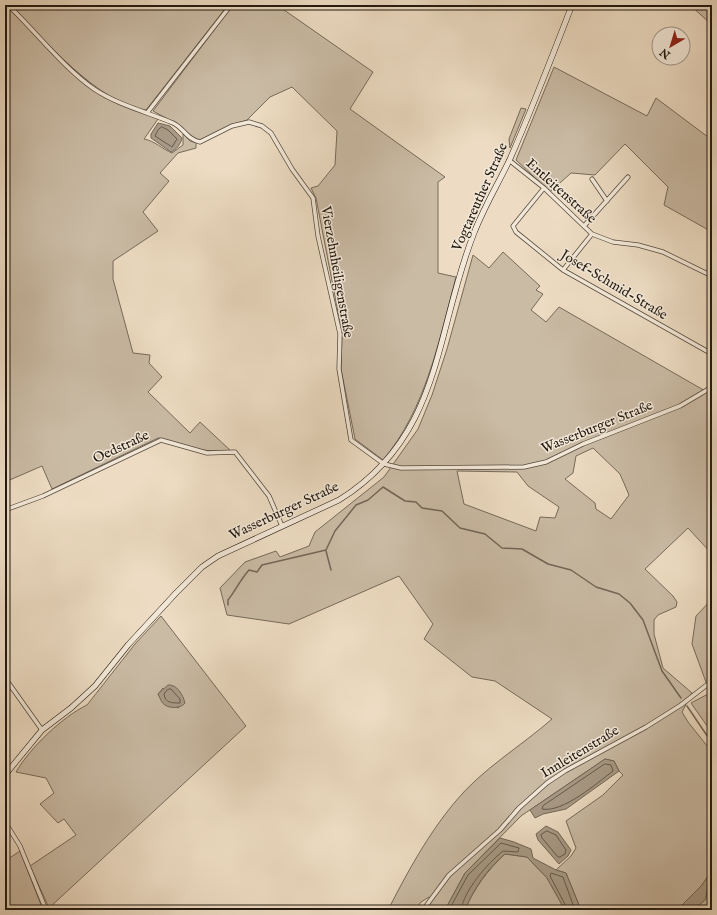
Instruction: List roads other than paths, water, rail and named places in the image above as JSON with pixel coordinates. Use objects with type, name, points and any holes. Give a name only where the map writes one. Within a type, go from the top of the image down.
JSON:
[{"type":"main road","name":"Vogtareuther Straße","points":[[384,464],[408,432],[422,402],[440,351],[459,280],[474,232],[509,160],[572,5]]},
{"type":"main road","name":"Wasserburger Straße","points":[[5,775],[42,730],[71,708],[95,686],[128,645],[202,567],[218,556],[282,526],[308,516],[339,500],[351,493],[384,464]]},
{"type":"street","name":"Vierzehnheiligenstraße","points":[[8,5],[74,72],[93,88],[111,99],[175,124],[191,140],[200,142],[218,131],[249,122],[262,126],[271,134],[292,169],[313,198],[318,236],[340,334],[339,369],[351,440],[384,464]]},
{"type":"street","points":[[147,113],[231,5]]},
{"type":"street","name":"Entleitenstraße","points":[[509,160],[544,188],[592,234],[613,242],[638,245],[663,252],[712,276]]},
{"type":"street","points":[[584,226],[628,177]]},
{"type":"street","points":[[592,180],[607,201]]},
{"type":"street","name":"Josef-Schmid-Straße","points":[[544,188],[513,226],[516,232],[563,270],[712,354]]},
{"type":"street","points":[[563,270],[592,234]]},
{"type":"street","name":"Wasserburger Straße","points":[[384,464],[401,468],[524,468],[546,462],[584,444],[680,406],[712,387]]},
{"type":"street","name":"Oedstraße","points":[[5,510],[42,496],[161,440],[207,453],[235,452],[269,496],[282,526]]},
{"type":"street","points":[[5,678],[42,730]]},
{"type":"street","name":"Innleitenstraße","points":[[423,910],[449,875],[500,830],[519,808],[547,783],[565,771],[646,727],[681,706],[712,681]]},
{"type":"street","points":[[5,822],[20,846],[46,910]]},
{"type":"water","points":[[158,123],[170,126],[182,138],[175,150],[171,152],[151,138],[151,134]]},
{"type":"water","points":[[168,685],[177,688],[184,700],[185,703],[183,705],[173,707],[162,703],[158,694]]},
{"type":"water","points":[[605,759],[614,761],[619,771],[566,809],[543,814],[535,818],[530,810]]},
{"type":"water","points":[[546,826],[558,832],[571,850],[568,856],[559,864],[538,840],[536,834]]},
{"type":"water","points":[[500,838],[531,849],[533,858],[556,870],[566,873],[581,910],[565,910],[547,878],[527,857],[505,854],[492,866],[482,879],[465,910],[445,910],[465,873]]},
{"type":"water","points":[[712,870],[706,899],[693,910],[677,910],[702,885]]},
{"type":"waterway","points":[[228,605],[228,600],[249,570],[257,572],[262,565],[326,550],[335,531],[356,505],[368,500],[383,487],[405,501],[416,502],[422,508],[442,511],[460,528],[485,534],[502,548],[522,549],[548,564],[571,570],[596,587],[619,594],[630,603],[643,620],[662,671],[681,698]]},
{"type":"waterway","points":[[326,551],[331,570]]},
{"type":"waterway","points":[[687,706],[712,743]]}]
